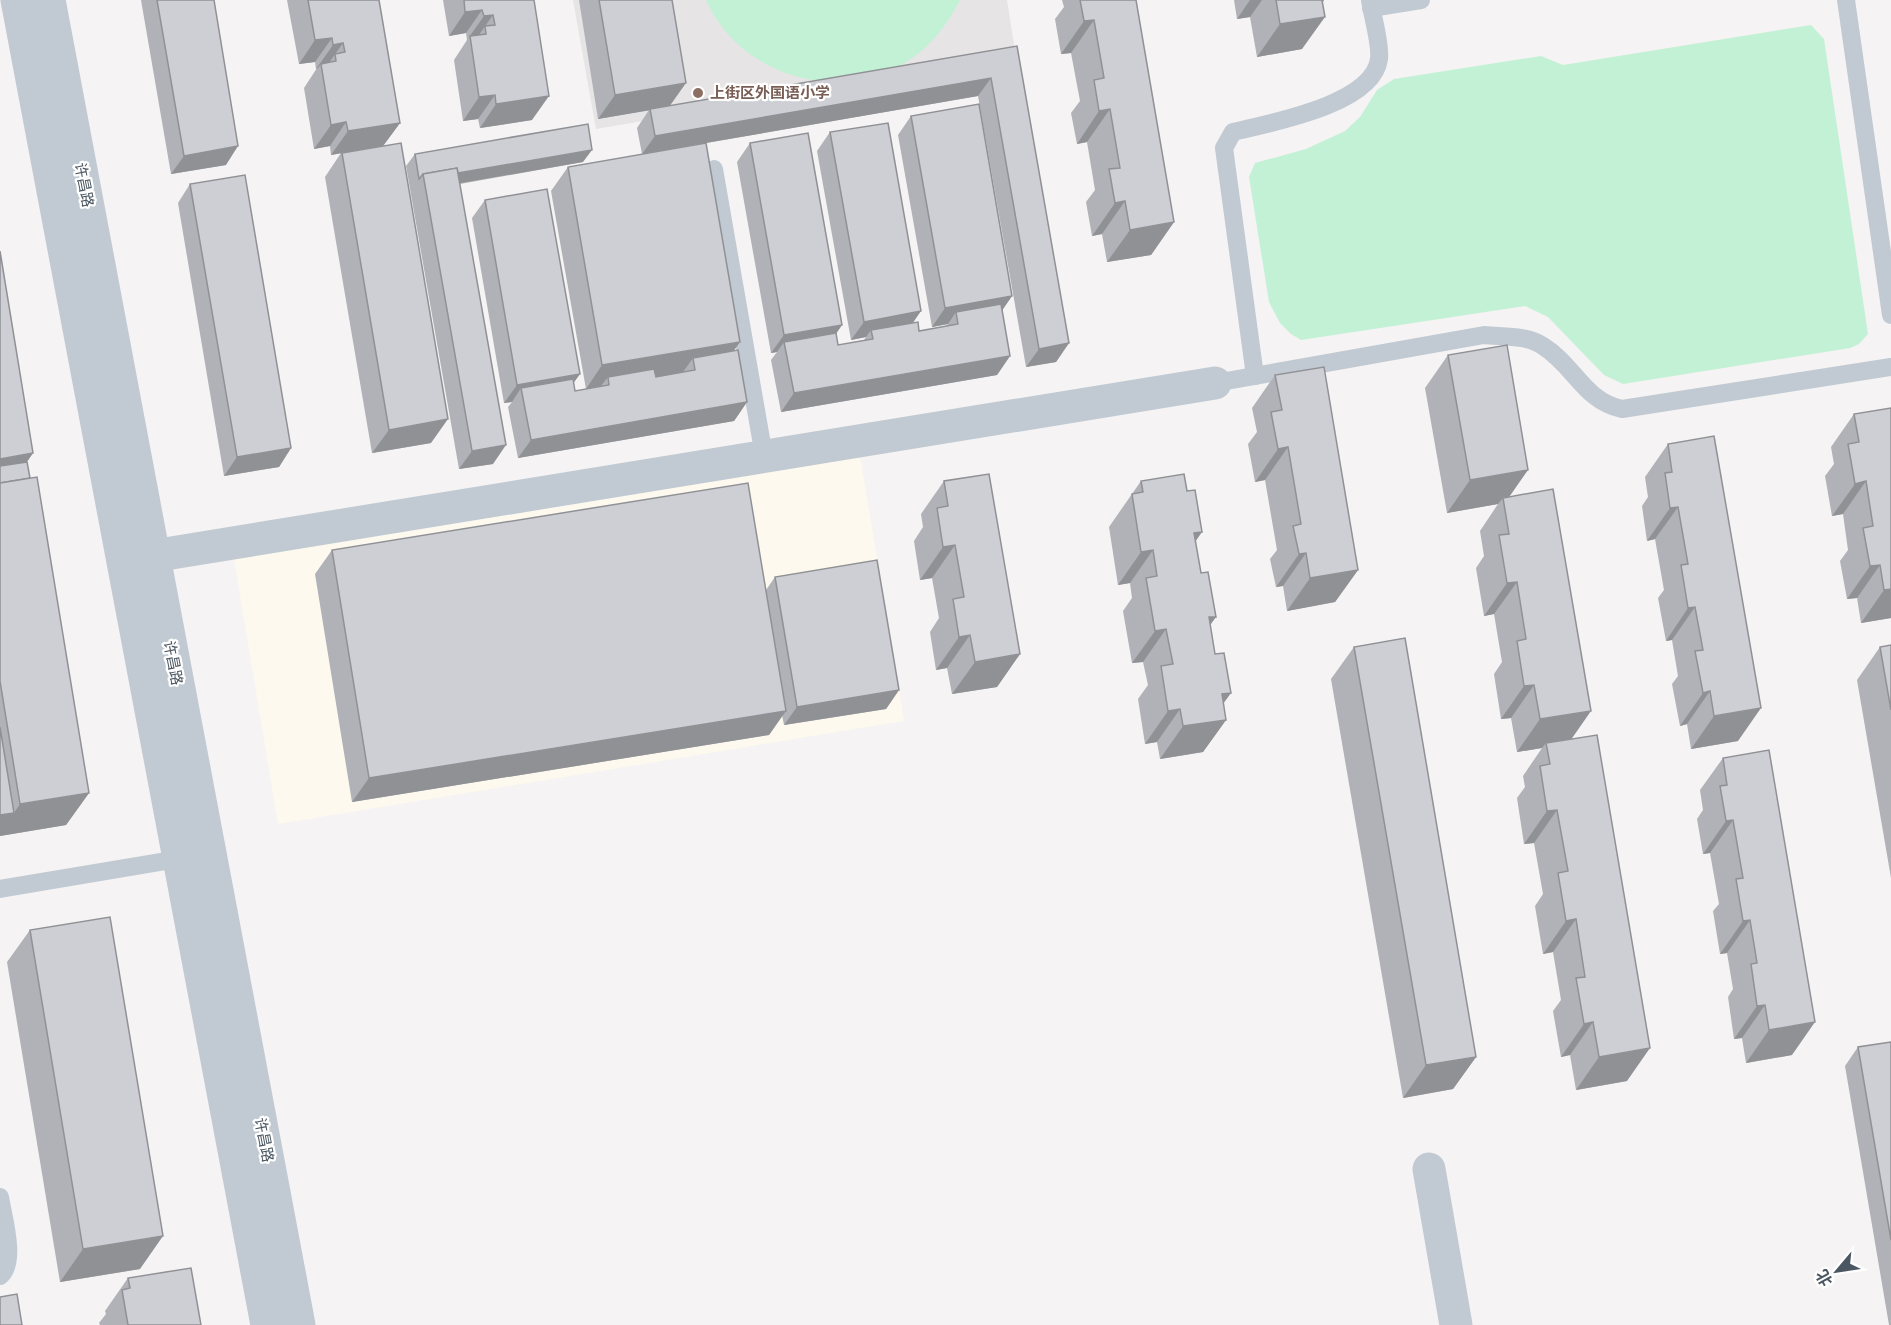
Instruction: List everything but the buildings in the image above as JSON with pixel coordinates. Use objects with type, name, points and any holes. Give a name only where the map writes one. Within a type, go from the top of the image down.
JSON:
[{"type":"street","name":"许昌路","points":[[18,0],[267,1325]]},
{"type":"street","name":"许昌路","points":[[49,0],[299,1325]]},
{"type":"street","points":[[153,556],[1215,383]]},
{"type":"street","points":[[1429,1169],[1456,1325]]},
{"type":"lane","points":[[1255,376],[1224,148],[1233,132],[1330,106],[1345,98],[1368,79],[1379,60],[1370,4],[1421,0]]},
{"type":"lane","points":[[1845,0],[1891,315]]},
{"type":"lane","points":[[714,169],[764,456]]},
{"type":"lane","points":[[1215,383],[1484,335],[1522,338],[1542,345],[1567,366],[1591,395],[1605,405],[1622,409],[1891,367]]},
{"type":"lane","points":[[0,889],[178,859]]},
{"type":"lane","points":[[0,1197],[10,1257],[4,1273],[0,1276]]},
{"type":"shaded area","name":"上街区外国语小学","points":[[573,0],[1007,0],[1016,57],[596,129]]},
{"type":"shaded area","points":[[860,456],[904,721],[278,824],[234,559]]},
{"type":"green space","points":[[706,0],[960,0],[939,32],[911,59],[883,73],[854,80],[824,81],[795,76],[767,65],[743,48],[722,27]]},
{"type":"green space","points":[[1811,25],[1824,39],[1868,334],[1859,344],[1850,348],[1623,384],[1604,375],[1548,317],[1525,306],[1301,340],[1280,323],[1269,302],[1249,177],[1255,163],[1306,149],[1345,131],[1360,117],[1377,90],[1394,79],[1541,56],[1563,65]]},
{"type":"place","name":"上街区外国语小学","points":[[698,93]]}]
